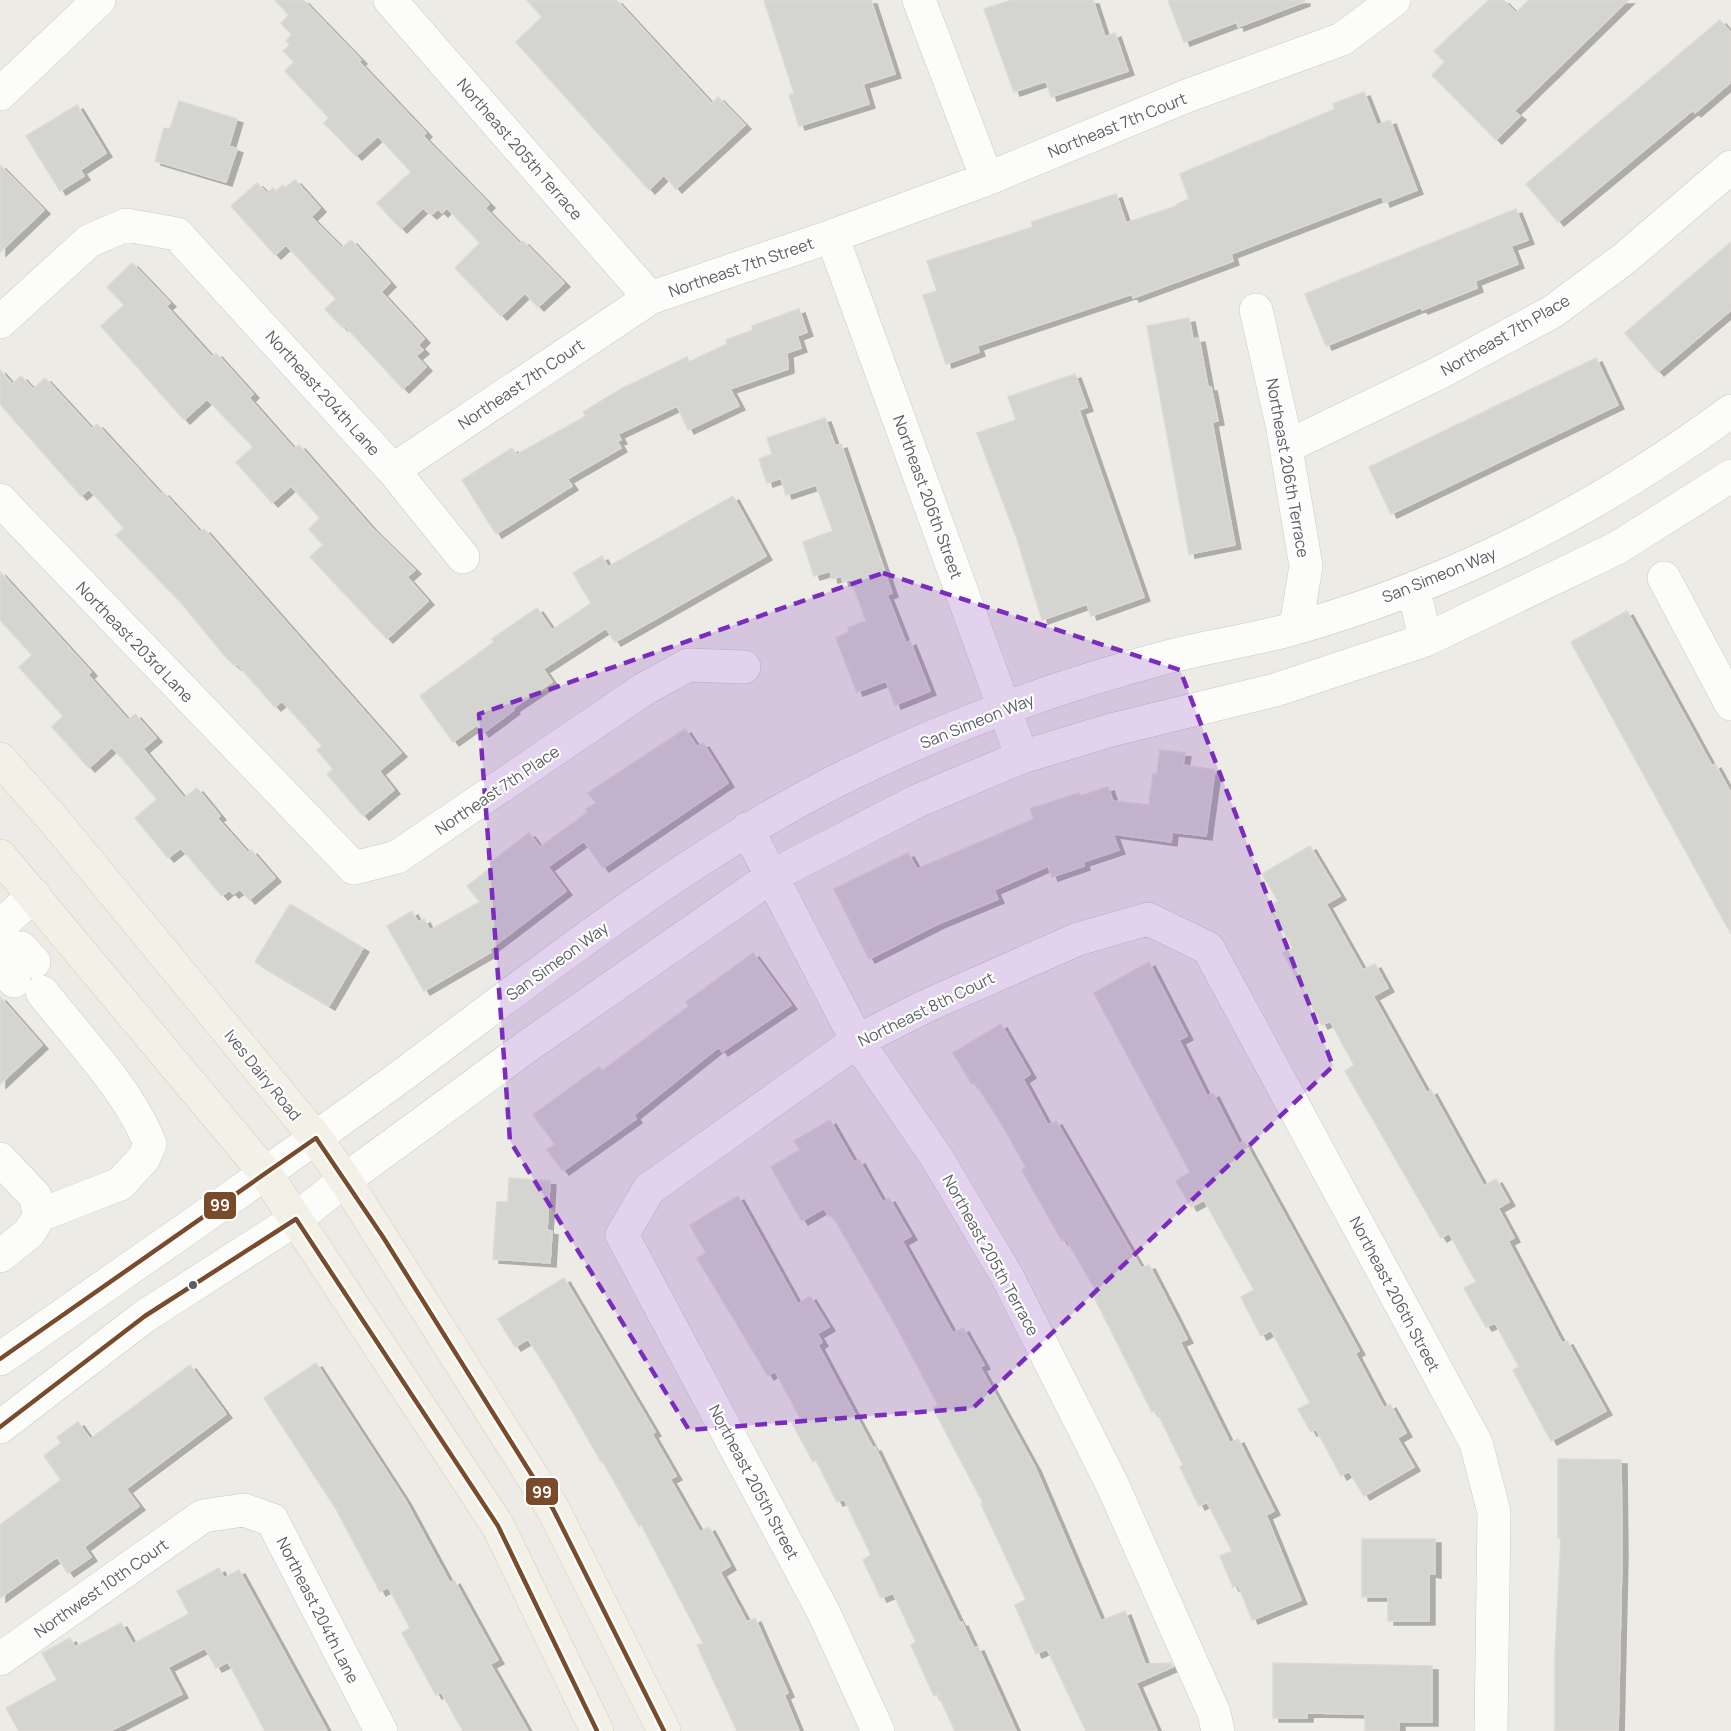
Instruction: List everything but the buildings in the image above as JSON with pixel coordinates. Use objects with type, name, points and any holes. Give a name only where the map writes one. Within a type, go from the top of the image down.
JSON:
[{"type":"main road","name":"Ives Dairy Road","points":[[0,759],[53,819],[316,1138],[345,1180],[554,1509],[664,1731]]},
{"type":"main road","points":[[0,856],[266,1174],[498,1526],[597,1731]]},
{"type":"street","points":[[0,94],[99,0]]},
{"type":"street","name":"Northeast 205th Terrace","points":[[390,0],[650,298]]},
{"type":"street","points":[[919,0],[987,179]]},
{"type":"street","name":"Northeast 7th Court","points":[[832,236],[987,179],[1184,97],[1342,39],[1394,0]]},
{"type":"street","name":"Northeast 7th Place","points":[[1286,447],[1439,374],[1552,312],[1625,258],[1731,167]]},
{"type":"street","name":"Northeast 204th Lane","points":[[0,322],[89,241],[126,225],[177,234],[393,470],[463,557]]},
{"type":"street","name":"Northeast 7th Street","points":[[650,298],[832,236]]},
{"type":"street","name":"Northeast 206th Street","points":[[832,236],[1005,706],[1022,758]]},
{"type":"street","name":"Northeast 7th Court","points":[[393,470],[650,298]]},
{"type":"street","name":"Northeast 206th Terrace","points":[[1256,310],[1286,447],[1306,566],[1296,627]]},
{"type":"street","name":"San Simeon Way","points":[[0,1359],[266,1174],[591,934],[747,830],[843,778],[1005,706],[1170,656],[1296,627],[1414,588],[1468,567],[1605,497],[1731,411]]},
{"type":"street","points":[[0,1427],[145,1316],[296,1219],[345,1180],[529,1045],[772,876],[917,801],[1022,758],[1111,730],[1275,690],[1425,640],[1617,548],[1731,476]]},
{"type":"street","name":"Northeast 203rd Lane","points":[[0,500],[270,783]]},
{"type":"street","points":[[1664,578],[1730,700]]},
{"type":"street","points":[[1414,588],[1425,640]]},
{"type":"street","name":"Northeast 7th Place","points":[[270,783],[354,868],[397,858],[644,689],[688,665],[744,667]]},
{"type":"street","name":"Northeast 205th Terrace","points":[[747,830],[857,1041],[937,1158],[1007,1276],[1112,1484],[1214,1713],[1218,1731]]},
{"type":"street","points":[[0,1257],[29,1233],[40,1215],[120,1184],[144,1158],[150,1143],[127,1103],[121,1074],[33,982],[21,948],[1,938],[34,895]]},
{"type":"street","name":"Northeast 206th Street","points":[[1148,919],[1208,948],[1476,1443],[1494,1512],[1491,1731]]},
{"type":"street","name":"Northeast 8th Court","points":[[622,1235],[649,1189],[857,1041],[926,1006],[1078,939],[1148,919]]},
{"type":"street","points":[[0,1159],[35,1196],[40,1215]]},
{"type":"street","name":"Northeast 205th Street","points":[[622,1235],[824,1613],[879,1731]]},
{"type":"street","name":"Northeast 204th Lane","points":[[203,1516],[244,1510],[272,1520],[381,1731]]},
{"type":"street","name":"Northwest 10th Court","points":[[0,1659],[203,1516]]},
{"type":"highlighted area","points":[[883,573],[1180,670],[1333,1066],[973,1408],[689,1430],[510,1141],[479,714]]},
{"type":"transit line","name":"99","points":[[0,1359],[316,1138],[383,1237],[553,1509],[664,1731]]},
{"type":"transit line","name":"99","points":[[0,1427],[145,1316],[296,1219],[498,1526],[597,1731]]}]
